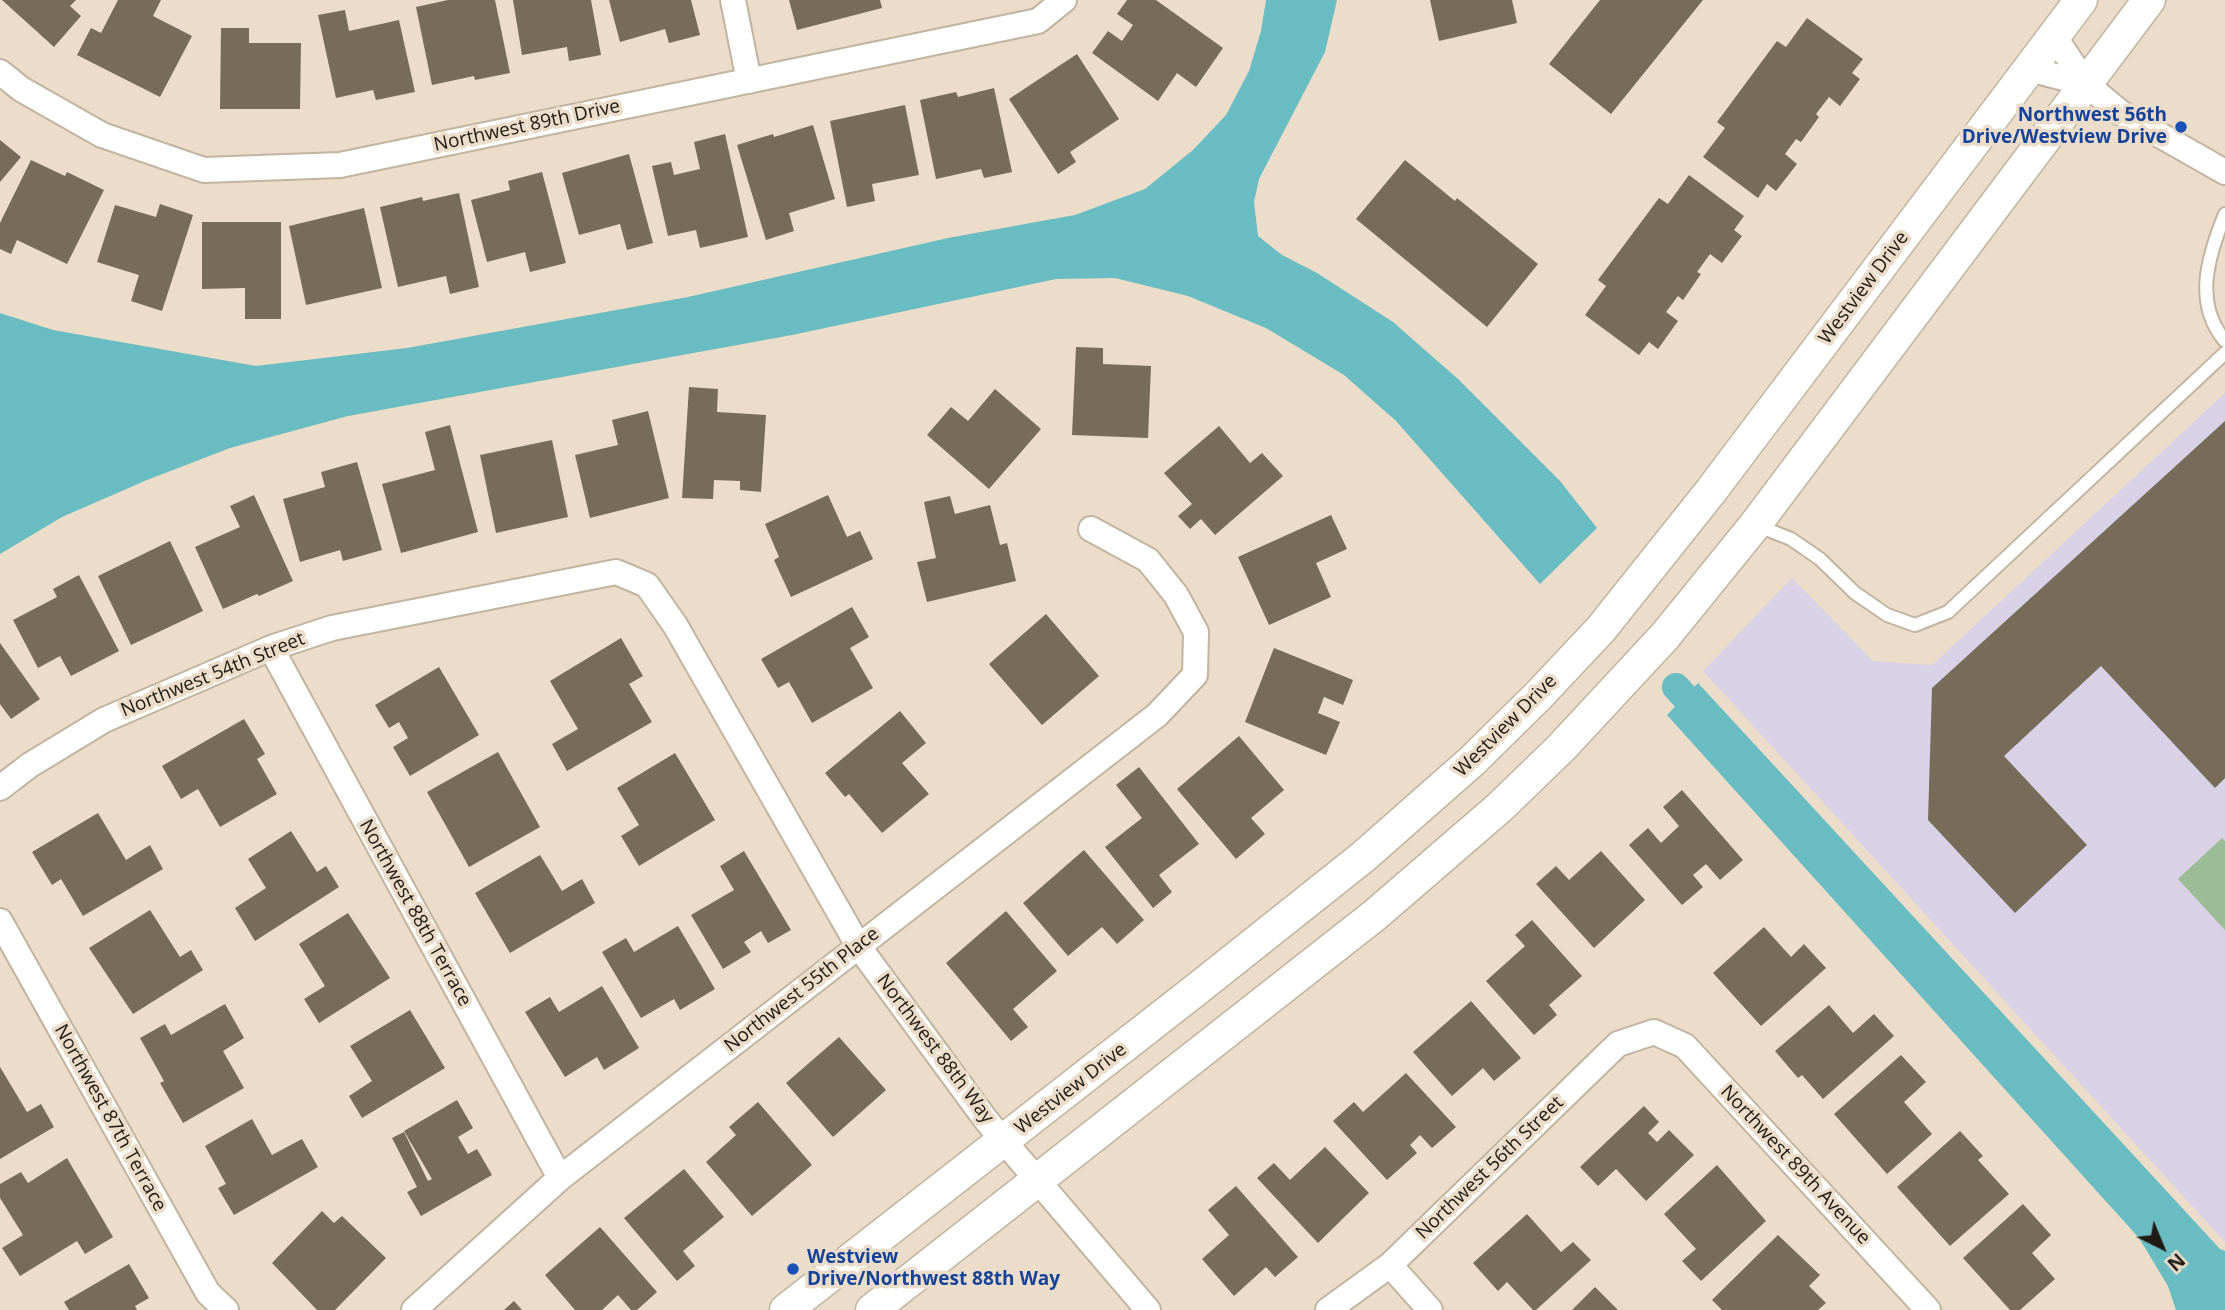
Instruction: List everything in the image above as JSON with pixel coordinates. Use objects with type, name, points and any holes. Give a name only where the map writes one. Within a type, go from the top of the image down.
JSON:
[{"type":"street","points":[[733,0],[748,81]]},
{"type":"street","name":"Northwest 89th Drive","points":[[0,72],[21,89],[102,135],[204,170],[340,165],[1038,21],[1064,0]]},
{"type":"street","name":"Westview Drive","points":[[786,1310],[1373,849],[1472,761],[1539,695],[1601,629],[1711,491],[2081,0]]},
{"type":"street","points":[[872,1310],[1385,906],[1500,807],[1607,700],[1665,636],[1755,525],[2149,0]]},
{"type":"street","points":[[2054,36],[2086,84],[2121,113],[2225,172]]},
{"type":"street","points":[[2029,69],[2086,84]]},
{"type":"street","name":"Northwest 55th Place","points":[[414,1310],[560,1178],[1157,715],[1195,675],[1196,632],[1176,595],[1148,560],[1091,529]]},
{"type":"street","name":"Northwest 54th Street","points":[[0,788],[30,765],[104,720],[271,648],[332,628],[617,572],[648,585]]},
{"type":"street","name":"Northwest 88th Way","points":[[648,585],[675,625],[859,947],[986,1120],[1148,1310]]},
{"type":"street","name":"Northwest 88th Terrace","points":[[271,648],[560,1178]]},
{"type":"street","name":"Northwest 87th Terrace","points":[[0,921],[208,1293],[226,1310]]},
{"type":"street","name":"Northwest 56th Street","points":[[1328,1310],[1390,1265],[1618,1044],[1654,1032]]},
{"type":"street","name":"Northwest 89th Avenue","points":[[1654,1032],[1685,1046],[1928,1310]]},
{"type":"street","points":[[1390,1265],[1430,1310]]},
{"type":"lane","points":[[2225,214],[2210,258],[2205,293],[2213,327],[2225,341]]},
{"type":"lane","points":[[1755,525],[1791,539],[1819,559],[1855,593],[1887,615],[1914,625],[1948,612],[2225,353]]},
{"type":"shaded area","points":[[2225,393],[2225,1242],[1703,671],[1792,578],[1873,661],[1932,665]]},
{"type":"green space","points":[[2222,838],[2225,841],[2225,930],[2178,879]]},
{"type":"water","points":[[1266,0],[1337,0],[1325,52],[1259,179],[1254,202],[1258,236],[1282,255],[1317,273],[1393,322],[1458,379],[1560,481],[1597,528],[1540,584],[1396,421],[1344,375],[1266,328],[1188,296],[1115,278],[1056,279],[792,335],[348,416],[230,448],[147,480],[62,517],[0,554],[0,313],[53,330],[256,366],[407,348],[688,297],[948,238],[1075,215],[1145,189],[1193,150],[1226,115],[1249,71],[1261,31]]},
{"type":"water","points":[[1698,683],[2220,1249],[2225,1251],[2225,1310],[2176,1310],[2168,1286],[2139,1238],[1667,715]]},
{"type":"building","points":[[2,0],[76,0],[70,6],[81,16],[54,47]]},
{"type":"building","points":[[118,0],[161,0],[153,16],[192,36],[160,97],[77,55],[91,28],[101,33]]},
{"type":"building","points":[[448,0],[495,0],[510,73],[475,80],[474,76],[432,85],[416,7]]},
{"type":"building","points":[[513,0],[591,0],[601,55],[569,61],[567,47],[522,55]]},
{"type":"building","points":[[609,0],[691,0],[700,35],[669,43],[665,29],[620,42]]},
{"type":"building","points":[[789,0],[880,0],[882,8],[797,30]]},
{"type":"building","points":[[1127,0],[1156,0],[1223,48],[1196,87],[1177,73],[1158,101],[1092,53],[1108,31],[1122,41],[1133,25],[1117,14]]},
{"type":"building","points":[[1430,0],[1512,0],[1517,23],[1439,41]]},
{"type":"building","points":[[1600,0],[1703,0],[1611,114],[1549,64]]},
{"type":"building","points":[[345,10],[349,31],[399,20],[415,92],[376,100],[373,90],[336,98],[318,15]]},
{"type":"building","points":[[1807,18],[1863,59],[1852,73],[1860,79],[1840,106],[1829,97],[1801,142],[1796,139],[1785,154],[1797,164],[1776,191],[1767,184],[1758,198],[1703,157],[1725,128],[1717,122],[1777,41],[1786,47]]},
{"type":"building","points":[[221,28],[249,28],[249,43],[301,43],[300,109],[220,109]]},
{"type":"building","points":[[1077,54],[1119,119],[1070,152],[1076,162],[1058,174],[1009,99]]},
{"type":"building","points":[[994,88],[1012,172],[984,178],[981,169],[936,179],[920,100],[956,92],[958,97]]},
{"type":"building","points":[[905,105],[919,175],[872,184],[875,201],[847,207],[830,121]]},
{"type":"building","points":[[813,125],[835,199],[789,213],[794,231],[766,240],[737,145]]},
{"type":"building","points":[[725,134],[748,237],[700,248],[696,230],[668,236],[652,166],[671,162],[674,175],[700,169],[694,142]]},
{"type":"building","points":[[0,140],[21,157],[0,182]]},
{"type":"building","points":[[629,154],[653,243],[627,250],[620,224],[579,235],[562,173]]},
{"type":"building","points":[[31,160],[65,176],[67,172],[104,190],[67,264],[17,240],[11,254],[0,249],[0,223]]},
{"type":"building","points":[[1405,160],[1538,264],[1487,327],[1356,219]]},
{"type":"building","points":[[542,172],[566,263],[530,272],[525,252],[487,262],[471,200],[510,190],[508,181]]},
{"type":"building","points":[[1689,175],[1744,216],[1734,230],[1742,236],[1722,263],[1710,254],[1697,272],[1701,274],[1683,300],[1678,296],[1666,312],[1678,321],[1658,349],[1649,342],[1639,355],[1585,315],[1606,286],[1598,280],[1659,198],[1668,204]]},
{"type":"building","points":[[459,193],[479,287],[450,294],[446,276],[398,287],[380,207],[422,197],[423,201]]},
{"type":"building","points":[[160,204],[193,215],[162,311],[131,301],[139,275],[97,262],[115,205],[156,217]]},
{"type":"building","points":[[364,208],[382,288],[306,305],[289,226]]},
{"type":"building","points":[[202,222],[281,222],[281,319],[245,319],[245,288],[202,289]]},
{"type":"building","points":[[1076,347],[1103,348],[1103,364],[1151,366],[1148,438],[1072,435]]},
{"type":"building","points":[[689,387],[718,389],[717,412],[766,415],[761,492],[740,490],[740,481],[714,480],[713,499],[682,498]]},
{"type":"building","points":[[995,389],[1041,429],[989,489],[927,435],[951,407],[968,421]]},
{"type":"building","points":[[648,411],[669,498],[590,518],[575,455],[618,445],[612,420]]},
{"type":"building","points":[[2225,421],[2225,778],[2215,788],[2101,666],[2004,756],[2087,845],[2015,913],[1928,820],[1932,688]]},
{"type":"building","points":[[450,425],[478,532],[401,553],[382,484],[435,470],[425,432]]},
{"type":"building","points":[[1219,426],[1250,463],[1262,453],[1283,476],[1215,535],[1201,519],[1190,529],[1178,516],[1192,504],[1164,473]]},
{"type":"building","points":[[552,440],[568,517],[496,533],[480,455]]},
{"type":"building","points":[[357,462],[382,550],[343,561],[340,550],[300,562],[283,499],[325,487],[321,472]]},
{"type":"building","points":[[254,495],[293,581],[223,609],[195,547],[240,527],[230,506]]},
{"type":"building","points":[[828,495],[847,537],[860,531],[873,559],[791,597],[774,560],[779,557],[765,524]]},
{"type":"building","points":[[950,496],[955,514],[990,505],[1000,545],[1007,543],[1016,581],[927,602],[917,562],[936,558],[924,502]]},
{"type":"building","points":[[1331,515],[1347,549],[1316,563],[1331,597],[1269,625],[1238,557]]},
{"type":"building","points":[[170,541],[203,611],[131,645],[98,576]]},
{"type":"building","points":[[79,575],[119,651],[71,676],[60,656],[38,668],[13,620],[57,597],[53,589]]},
{"type":"building","points":[[852,607],[869,637],[850,648],[873,688],[812,723],[789,682],[778,688],[761,659]]},
{"type":"building","points":[[1046,614],[1099,676],[1042,725],[989,664]]},
{"type":"building","points":[[621,638],[643,676],[629,684],[652,722],[567,771],[552,744],[578,729],[550,681]]},
{"type":"building","points":[[0,643],[40,699],[11,719],[0,704]]},
{"type":"building","points":[[1274,648],[1353,680],[1343,705],[1324,697],[1318,713],[1340,722],[1326,755],[1245,722]]},
{"type":"building","points":[[439,667],[479,735],[410,776],[393,747],[408,738],[399,722],[389,728],[375,705]]},
{"type":"building","points":[[900,711],[926,743],[902,763],[929,794],[882,833],[849,794],[845,797],[825,773]]},
{"type":"building","points":[[244,719],[265,754],[257,759],[277,794],[220,827],[198,789],[181,799],[162,766]]},
{"type":"building","points":[[1239,736],[1284,790],[1251,818],[1265,834],[1236,859],[1177,789]]},
{"type":"building","points":[[498,752],[540,827],[469,867],[427,792]]},
{"type":"building","points":[[675,753],[715,820],[639,866],[621,836],[639,825],[617,788]]},
{"type":"building","points":[[1139,767],[1199,844],[1159,875],[1172,892],[1153,908],[1105,847],[1142,818],[1116,785]]},
{"type":"building","points":[[1682,790],[1743,860],[1720,880],[1706,864],[1693,875],[1703,887],[1682,905],[1629,845],[1648,828],[1661,843],[1679,826],[1663,807]]},
{"type":"building","points":[[98,813],[126,860],[150,845],[163,869],[83,916],[61,879],[52,885],[32,852]]},
{"type":"building","points":[[291,831],[317,872],[326,866],[339,887],[255,941],[235,908],[266,888],[248,859]]},
{"type":"building","points":[[1084,850],[1144,920],[1117,944],[1102,927],[1068,956],[1023,903]]},
{"type":"building","points":[[744,851],[791,930],[768,943],[761,931],[744,942],[751,952],[723,969],[691,915],[734,890],[720,866]]},
{"type":"building","points":[[1601,851],[1645,900],[1594,948],[1536,884],[1556,866],[1569,880]]},
{"type":"building","points":[[540,855],[562,891],[582,879],[595,903],[510,953],[475,893]]},
{"type":"building","points":[[150,910],[180,957],[191,950],[203,970],[133,1014],[89,948]]},
{"type":"building","points":[[1006,911],[1057,971],[1013,1009],[1028,1027],[1011,1041],[946,963]]},
{"type":"building","points":[[348,913],[390,978],[319,1023],[304,999],[325,986],[299,944]]},
{"type":"building","points":[[1532,920],[1582,976],[1549,1005],[1557,1015],[1534,1035],[1486,981],[1525,946],[1515,935]]},
{"type":"building","points":[[678,926],[715,989],[680,1010],[674,999],[641,1018],[602,952],[626,938],[634,952]]},
{"type":"building","points":[[1764,927],[1791,957],[1804,944],[1826,968],[1761,1026],[1713,973]]},
{"type":"building","points":[[602,986],[639,1048],[604,1070],[597,1057],[565,1077],[525,1012],[550,997],[559,1012]]},
{"type":"building","points":[[1471,1001],[1521,1058],[1494,1081],[1483,1068],[1452,1096],[1413,1052]]},
{"type":"building","points":[[225,1004],[244,1038],[223,1051],[244,1088],[183,1123],[160,1083],[164,1081],[140,1038],[165,1024],[171,1035]]},
{"type":"building","points":[[1829,1005],[1853,1033],[1874,1014],[1894,1036],[1823,1099],[1802,1075],[1798,1078],[1775,1051]]},
{"type":"building","points":[[410,1010],[445,1068],[362,1118],[349,1096],[372,1081],[350,1046]]},
{"type":"building","points":[[839,1037],[886,1090],[833,1137],[786,1083]]},
{"type":"building","points":[[1901,1055],[1926,1082],[1904,1102],[1932,1134],[1887,1174],[1834,1114]]},
{"type":"building","points":[[0,1067],[27,1112],[41,1104],[54,1127],[0,1159]]},
{"type":"building","points":[[1406,1073],[1456,1127],[1432,1148],[1420,1135],[1410,1145],[1417,1153],[1387,1180],[1333,1121],[1354,1102],[1363,1112]]},
{"type":"building","points":[[457,1100],[473,1128],[458,1137],[468,1154],[477,1149],[492,1175],[421,1216],[407,1192],[417,1187],[392,1138],[404,1132],[428,1181],[432,1179],[404,1131]]},
{"type":"building","points":[[758,1102],[812,1165],[752,1216],[706,1162],[736,1135],[729,1127]]},
{"type":"building","points":[[1644,1106],[1659,1122],[1648,1133],[1657,1142],[1669,1130],[1694,1155],[1646,1201],[1616,1169],[1598,1186],[1580,1167]]},
{"type":"building","points":[[252,1119],[272,1155],[302,1139],[318,1167],[234,1215],[218,1188],[226,1184],[205,1146]]},
{"type":"building","points":[[1960,1131],[1983,1156],[1978,1160],[2009,1194],[1950,1246],[1897,1187]]},
{"type":"building","points":[[1325,1147],[1369,1193],[1318,1243],[1257,1178],[1274,1163],[1290,1180]]},
{"type":"building","points":[[67,1158],[113,1237],[85,1254],[77,1241],[20,1276],[2,1248],[23,1235],[0,1198],[0,1184],[21,1172],[28,1183]]},
{"type":"building","points":[[1717,1165],[1766,1221],[1701,1281],[1682,1261],[1696,1249],[1664,1214]]},
{"type":"building","points":[[684,1169],[724,1217],[683,1251],[695,1266],[677,1281],[624,1218]]},
{"type":"building","points":[[1236,1186],[1298,1257],[1275,1277],[1266,1267],[1234,1296],[1202,1259],[1229,1235],[1208,1210]]},
{"type":"building","points":[[2023,1204],[2051,1235],[2032,1253],[2055,1279],[2020,1310],[2010,1310],[1963,1258]]},
{"type":"building","points":[[322,1211],[334,1223],[342,1216],[386,1258],[335,1310],[317,1310],[272,1263]]},
{"type":"building","points":[[1527,1214],[1561,1252],[1573,1242],[1591,1260],[1536,1310],[1507,1282],[1498,1291],[1473,1263]]},
{"type":"building","points":[[600,1227],[657,1292],[637,1310],[631,1310],[618,1295],[602,1310],[575,1310],[545,1275]]},
{"type":"building","points":[[1778,1235],[1820,1275],[1809,1286],[1826,1303],[1818,1310],[1722,1310],[1712,1300]]},
{"type":"building","points":[[129,1264],[149,1298],[135,1306],[137,1310],[69,1310],[64,1302]]},
{"type":"building","points":[[1595,1287],[1618,1310],[1572,1310]]},
{"type":"building","points":[[514,1301],[522,1310],[504,1310]]},
{"type":"waterway","points":[[1676,687],[1709,724]]},
{"type":"place","name":"Northwest 56th Drive/Westview Drive","points":[[2181,127]]},
{"type":"place","name":"Westview Drive/Northwest 88th Way","points":[[793,1269]]}]
